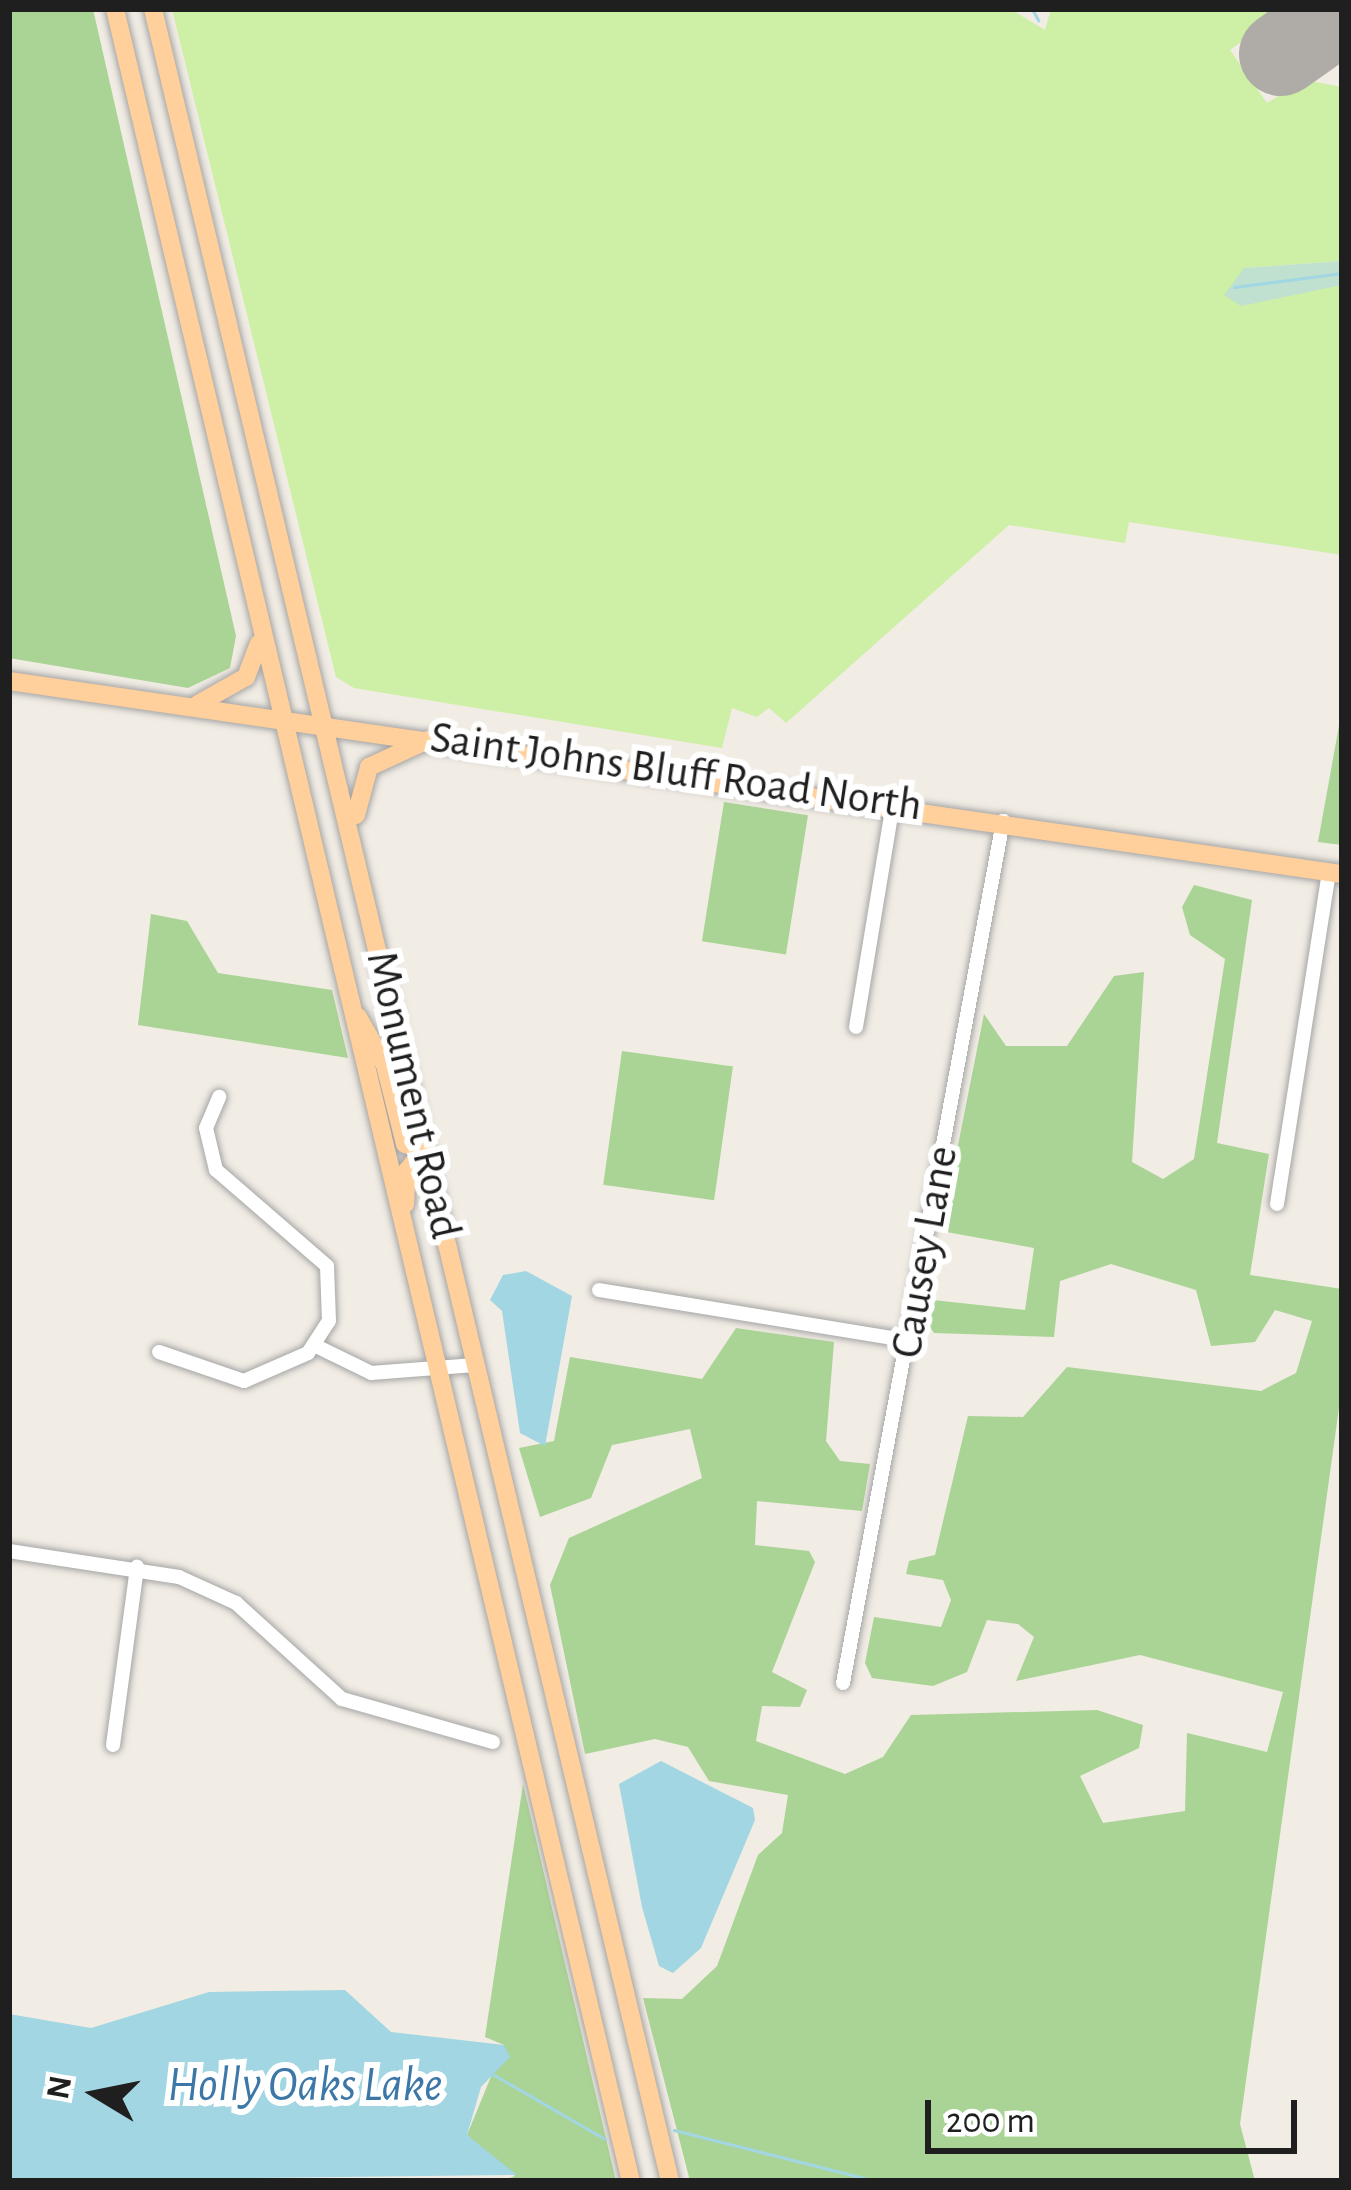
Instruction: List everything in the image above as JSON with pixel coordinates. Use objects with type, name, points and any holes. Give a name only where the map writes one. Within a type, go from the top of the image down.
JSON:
[{"type":"main road","name":"Monument Road","points":[[115,9],[631,2181]]},
{"type":"main road","name":"Monument Road","points":[[154,9],[355,838],[424,1149],[670,2181]]},
{"type":"main road","points":[[197,705],[246,677],[260,633]]},
{"type":"main road","name":"Saint Johns Bluff Road North","points":[[9,681],[438,737],[1336,873]]},
{"type":"main road","points":[[355,838],[368,766],[438,737]]},
{"type":"main road","points":[[350,1006],[385,1065],[405,1144],[424,1149],[407,1171],[404,1225]]},
{"type":"street","points":[[856,1027],[893,803]]},
{"type":"street","name":"Causey Lane","points":[[843,1683],[1003,820]]},
{"type":"street","points":[[1277,1204],[1336,873]]},
{"type":"street","points":[[159,1352],[244,1382],[316,1346],[334,1300],[327,1266],[223,1183],[205,1145],[219,1097]]},
{"type":"street","points":[[599,1289],[910,1341]]},
{"type":"street","points":[[316,1346],[371,1373],[476,1365]]},
{"type":"street","points":[[9,1552],[136,1567],[236,1603],[342,1699],[493,1742]]},
{"type":"street","points":[[113,1745],[136,1567]]},
{"type":"green space","points":[[9,9],[93,9],[236,636],[230,668],[188,688],[9,658]]},
{"type":"green space","points":[[172,9],[1010,9],[1045,30],[1051,9],[1287,9],[1230,50],[1267,103],[1305,80],[1342,87],[1342,261],[1244,268],[1303,290],[1342,285],[1342,555],[1129,522],[1125,543],[1009,525],[786,723],[769,708],[757,717],[732,708],[722,748],[354,688],[336,677]]},
{"type":"green space","points":[[1342,261],[1342,285],[1241,306],[1224,295],[1244,268]]},
{"type":"green space","points":[[1342,709],[1342,845],[1318,842]]},
{"type":"green space","points":[[724,802],[808,815],[786,955],[702,941]]},
{"type":"green space","points":[[1194,885],[1252,900],[1217,1143],[1269,1154],[1250,1275],[1342,1289],[1342,1386],[1240,2124],[1255,2181],[690,2181],[643,1998],[682,1999],[717,1966],[758,1855],[782,1833],[788,1795],[709,1781],[688,1747],[655,1739],[585,1754],[550,1585],[569,1538],[702,1478],[690,1429],[612,1445],[591,1498],[540,1517],[519,1448],[554,1441],[570,1357],[702,1379],[736,1328],[834,1342],[826,1441],[840,1461],[870,1464],[862,1511],[757,1501],[755,1545],[809,1551],[815,1562],[772,1672],[807,1690],[800,1707],[762,1706],[756,1741],[845,1774],[883,1757],[911,1715],[1097,1710],[1143,1725],[1139,1748],[1080,1776],[1103,1823],[1185,1811],[1187,1733],[1267,1752],[1283,1692],[1140,1655],[1016,1681],[1034,1637],[1018,1624],[987,1620],[967,1672],[933,1686],[872,1678],[865,1663],[874,1617],[941,1627],[951,1600],[943,1580],[906,1574],[909,1561],[935,1555],[968,1416],[1023,1417],[1067,1367],[1261,1391],[1296,1373],[1312,1321],[1275,1310],[1255,1342],[1211,1346],[1196,1290],[1111,1264],[1060,1281],[1054,1337],[934,1333],[928,1324],[933,1300],[1025,1310],[1034,1248],[941,1231],[984,1014],[1006,1046],[1067,1046],[1114,976],[1144,972],[1132,1162],[1163,1179],[1194,1159],[1225,959],[1190,935],[1182,907]]},
{"type":"green space","points":[[151,914],[187,921],[218,973],[332,990],[348,1058],[138,1025]]},
{"type":"green space","points":[[622,1051],[733,1067],[714,1200],[603,1185]]},
{"type":"green space","points":[[523,1784],[616,2181],[501,2181],[515,2176],[467,2135],[504,2045],[485,2037]]},
{"type":"water","points":[[526,1271],[572,1296],[545,1446],[520,1433],[502,1311],[490,1300],[503,1275]]},
{"type":"water","points":[[661,1761],[753,1808],[755,1820],[701,1948],[673,1973],[659,1966],[642,1907],[619,1784]]},
{"type":"water","name":"Holly Oaks Lake","points":[[345,1990],[391,2032],[504,2045],[510,2057],[481,2087],[467,2135],[517,2175],[9,2181],[9,2014],[91,2028],[209,1992]]},
{"type":"waterway","points":[[1032,9],[1038,20]]},
{"type":"waterway","points":[[1234,287],[1342,273]]},
{"type":"waterway","points":[[494,2075],[605,2139]]},
{"type":"waterway","points":[[674,2130],[875,2181]]},
{"type":"runway","points":[[1281,54],[1342,11]]}]
